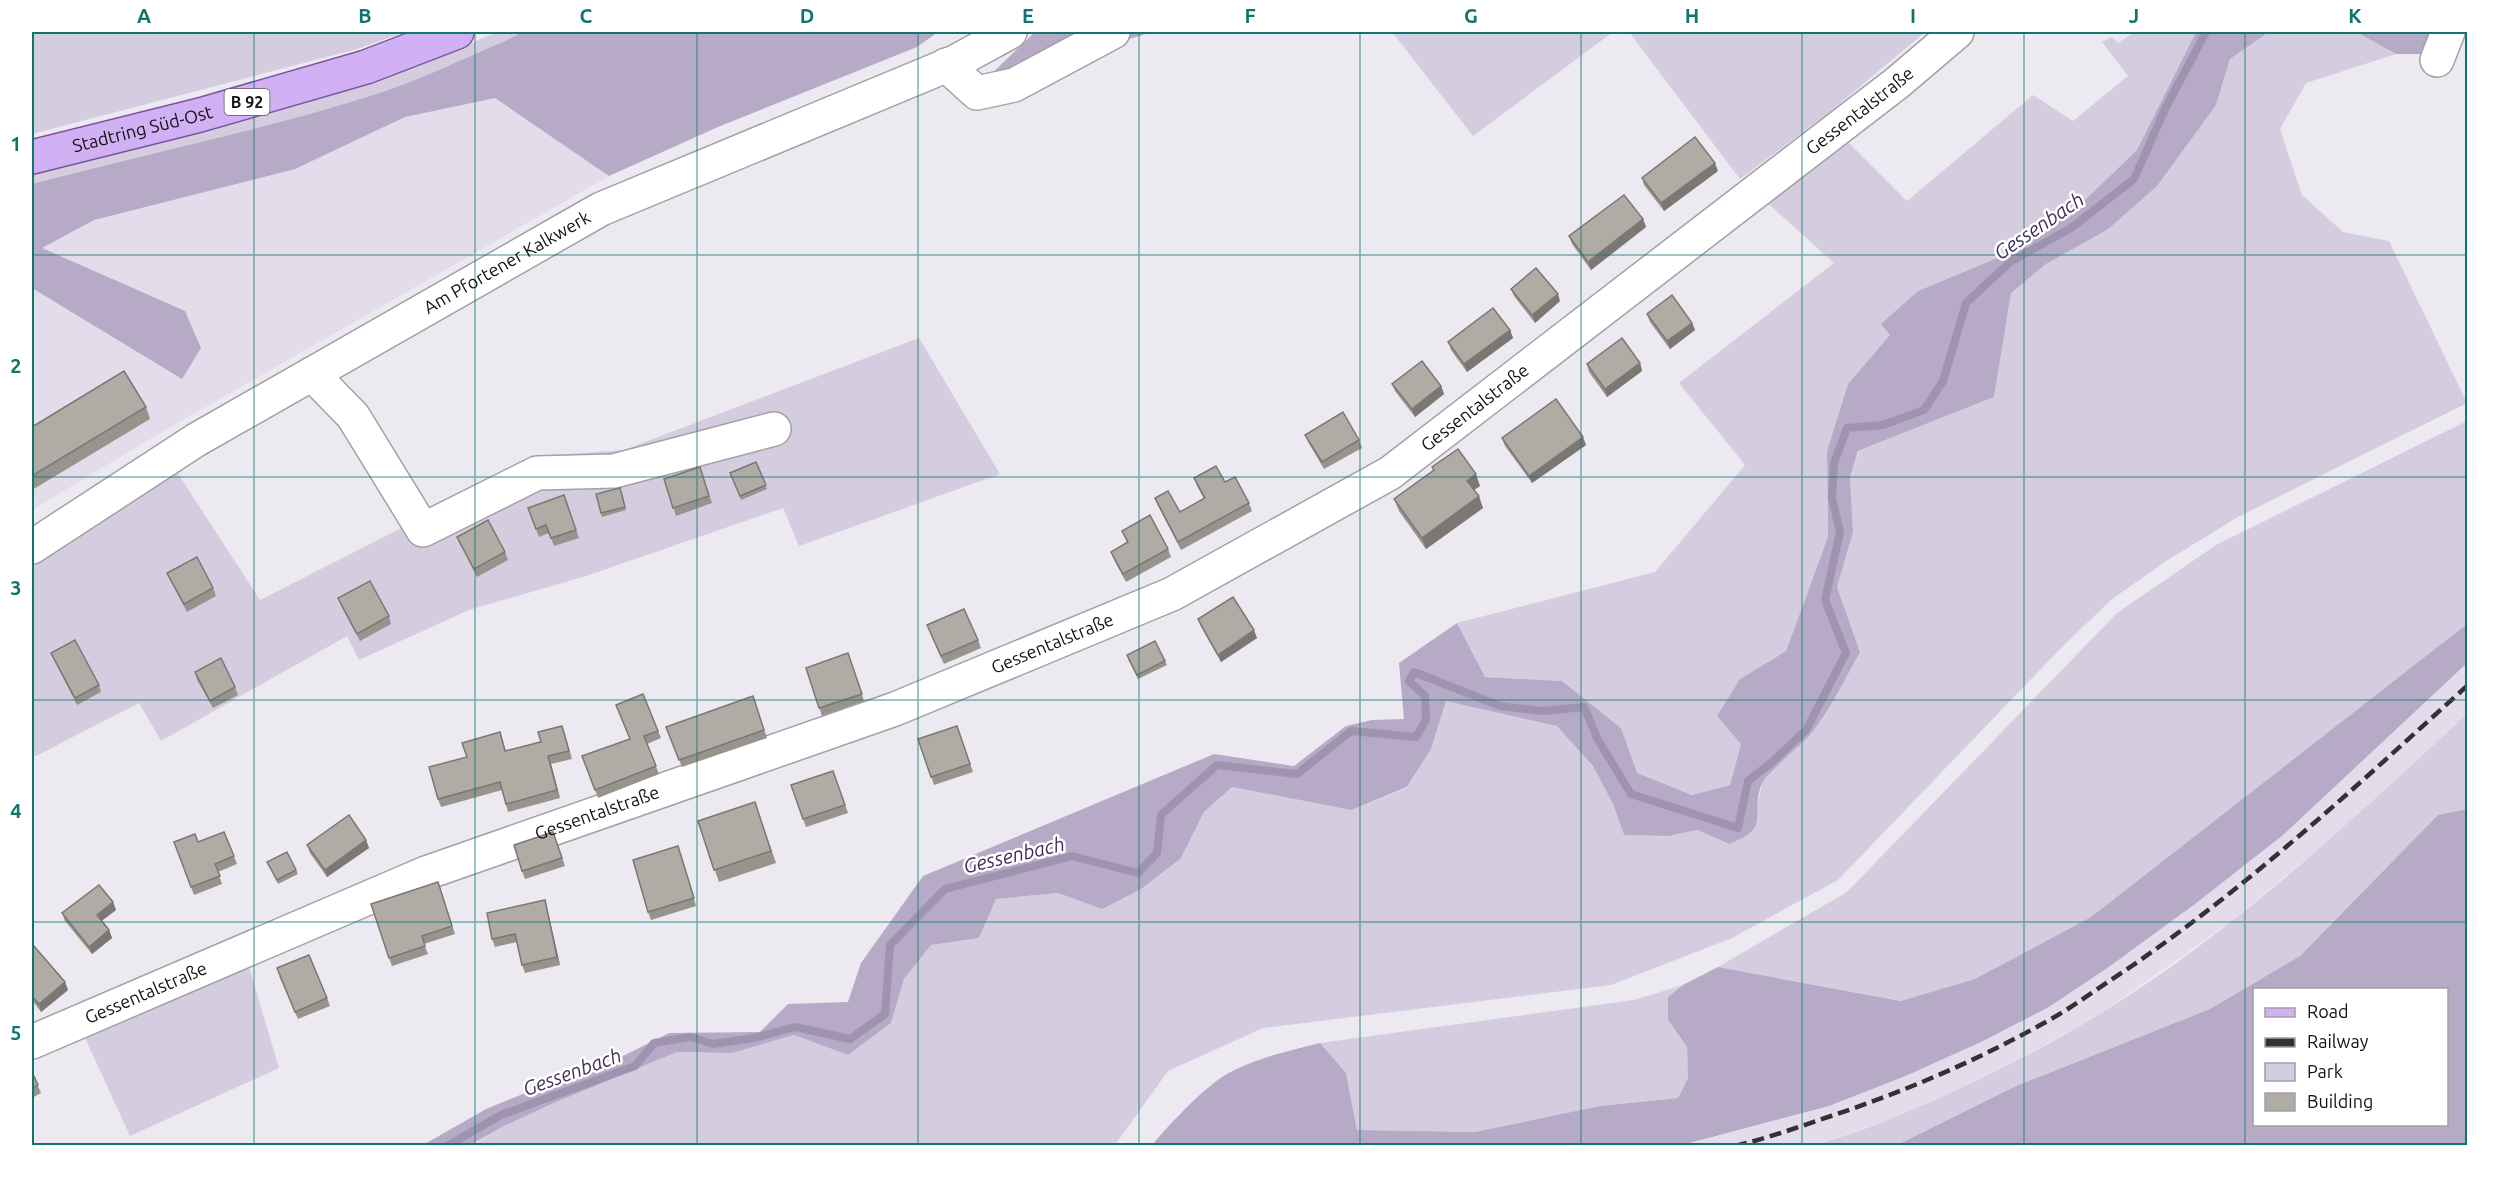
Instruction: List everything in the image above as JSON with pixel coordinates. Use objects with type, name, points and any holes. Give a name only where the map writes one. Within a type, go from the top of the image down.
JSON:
[{"type":"main road","name":"Stadtring Süd-Ost","points":[[32,157],[200,116],[344,73],[457,32]]},
{"type":"street","name":"Am Pfortener Kalkwerk","points":[[32,547],[196,440],[601,209],[946,65],[1010,32]]},
{"type":"street","points":[[946,65],[977,93],[1014,85],[1113,32]]},
{"type":"street","name":"Gessentalstraße","points":[[32,1042],[426,873],[895,709],[1172,594],[1390,473],[1897,82],[1957,32]]},
{"type":"street","points":[[312,374],[353,416],[423,530],[537,473],[614,471],[774,429]]},
{"type":"shaded area","points":[[522,32],[938,32],[917,47],[718,127],[609,176],[495,98],[405,117],[295,169],[94,220],[42,248],[185,311],[201,348],[182,379],[32,288],[32,184],[244,131],[370,96],[421,77]]},
{"type":"shaded area","points":[[1035,32],[1153,32],[984,81]]},
{"type":"shaded area","points":[[2196,32],[2269,32],[2230,59],[2216,105],[2157,186],[2107,230],[2046,264],[2011,293],[1994,397],[1858,451],[1850,477],[1853,532],[1837,587],[1860,652],[1817,726],[1764,781],[1758,797],[1755,826],[1742,838],[1729,844],[1697,830],[1669,836],[1624,835],[1613,804],[1593,766],[1557,726],[1446,701],[1431,749],[1407,787],[1351,810],[1232,787],[1204,812],[1181,858],[1141,889],[1102,909],[1058,893],[996,899],[979,938],[931,945],[904,979],[891,1023],[848,1055],[794,1035],[732,1053],[677,1052],[554,1103],[470,1145],[423,1145],[486,1109],[538,1088],[599,1068],[669,1033],[760,1032],[788,1004],[848,1002],[861,963],[923,876],[1214,754],[1294,766],[1346,726],[1372,720],[1404,719],[1399,663],[1457,623],[1485,677],[1562,681],[1621,728],[1637,773],[1692,795],[1730,785],[1741,744],[1717,716],[1740,679],[1786,651],[1828,537],[1827,451],[1848,384],[1890,335],[1881,324],[1918,291],[1997,258],[2087,198],[2137,150]]},
{"type":"shaded area","points":[[2356,32],[2448,32],[2432,54],[2396,54]]},
{"type":"shaded area","points":[[505,41],[609,176],[150,439],[32,510],[32,193],[372,96]]},
{"type":"shaded area","points":[[2467,624],[2467,663],[2283,835],[2195,904],[2106,969],[2049,1007],[1983,1041],[1908,1075],[1829,1106],[1682,1145],[1152,1145],[1190,1104],[1225,1075],[1265,1058],[1320,1043],[1346,1073],[1357,1130],[1475,1132],[1600,1106],[1678,1098],[1688,1078],[1687,1047],[1668,1020],[1668,997],[1683,985],[1718,967],[1901,1001],[1975,979],[2091,917]]},
{"type":"shaded area","points":[[2467,663],[2467,714],[2340,831],[2229,923],[2098,1015],[1994,1073],[1889,1120],[1813,1145],[1682,1146],[1829,1106],[1908,1075],[1983,1041],[2049,1007],[2106,969],[2195,904]]},
{"type":"shaded area","points":[[2467,809],[2467,1145],[1897,1145],[2016,1086],[2210,1009],[2300,956],[2438,815]]},
{"type":"green space","points":[[32,32],[405,32],[357,49],[32,134]]},
{"type":"green space","points":[[497,32],[522,32],[421,77],[370,96],[244,131],[32,184],[32,173],[209,128],[326,95],[441,55]]},
{"type":"green space","points":[[1392,32],[1613,32],[1473,136]]},
{"type":"green space","points":[[1629,32],[1925,32],[1832,110],[1740,179]]},
{"type":"green space","points":[[2134,32],[2196,32],[2137,150],[2087,198],[1997,258],[1918,291],[1890,335],[1848,384],[1827,451],[1828,537],[1786,651],[1740,679],[1741,744],[1730,785],[1692,795],[1636,773],[1621,728],[1562,681],[1485,677],[1457,623],[1655,572],[1745,465],[1679,383],[1834,263],[1763,199],[1841,135],[1907,201],[2033,95],[2073,121],[2128,76],[2102,42],[2112,37],[2118,43]]},
{"type":"green space","points":[[2269,32],[2356,32],[2396,54],[2306,83],[2280,129],[2302,195],[2343,232],[2389,241],[2467,403],[2238,517],[2166,561],[2111,600],[2061,648],[1838,880],[1732,938],[1611,985],[1263,1028],[1168,1071],[1115,1145],[470,1146],[504,1126],[554,1103],[677,1052],[732,1053],[794,1035],[848,1055],[891,1023],[904,979],[931,945],[979,938],[996,899],[1058,893],[1102,909],[1181,858],[1204,812],[1232,787],[1351,810],[1407,788],[1431,749],[1446,701],[1557,725],[1593,766],[1613,804],[1624,835],[1669,836],[1697,830],[1728,844],[1759,798],[1762,784],[1860,652],[1837,587],[1853,532],[1850,477],[1859,451],[1994,397],[2011,293],[2046,264],[2107,230],[2216,105],[2230,59]]},
{"type":"green space","points":[[919,338],[1000,474],[799,546],[783,508],[586,576],[469,610],[359,660],[347,636],[161,741],[139,703],[32,758],[32,557],[175,469],[260,600],[543,456],[624,450]]},
{"type":"green space","points":[[2467,421],[2467,624],[2091,917],[1975,979],[1902,1001],[1718,967],[1847,892],[2117,613],[2216,545]]},
{"type":"green space","points":[[2467,714],[2467,809],[2438,815],[2300,956],[2210,1009],[2016,1086],[1897,1145],[1813,1146],[1881,1123],[1996,1071],[2073,1030],[2148,983],[2244,912],[2380,795]]},
{"type":"green space","points":[[247,960],[279,1068],[130,1136],[80,1027]]},
{"type":"green space","points":[[1683,985],[1668,997],[1668,1020],[1687,1047],[1688,1078],[1678,1098],[1600,1106],[1475,1132],[1357,1130],[1346,1073],[1320,1043],[1634,1000]]},
{"type":"building","points":[[1695,137],[1715,163],[1661,203],[1642,178]]},
{"type":"building","points":[[1624,195],[1643,219],[1588,262],[1569,236]]},
{"type":"building","points":[[1536,268],[1558,294],[1532,315],[1511,289]]},
{"type":"building","points":[[1672,295],[1692,323],[1667,341],[1647,314]]},
{"type":"building","points":[[1493,308],[1510,330],[1464,364],[1448,342]]},
{"type":"building","points":[[1622,338],[1640,363],[1605,389],[1587,364]]},
{"type":"building","points":[[1422,361],[1441,386],[1412,409],[1392,384]]},
{"type":"building","points":[[124,371],[146,407],[32,476],[32,427]]},
{"type":"building","points":[[1556,399],[1583,437],[1529,476],[1502,438]]},
{"type":"building","points":[[1343,412],[1359,440],[1322,462],[1305,435]]},
{"type":"building","points":[[1458,449],[1476,474],[1467,481],[1479,496],[1422,538],[1394,499],[1434,470],[1432,467]]},
{"type":"building","points":[[756,462],[766,485],[740,496],[730,473]]},
{"type":"building","points":[[1216,466],[1225,482],[1235,477],[1249,503],[1178,542],[1155,498],[1168,491],[1180,512],[1205,498],[1194,478]]},
{"type":"building","points":[[700,467],[709,496],[673,508],[664,479]]},
{"type":"building","points":[[620,488],[625,507],[601,513],[596,494]]},
{"type":"building","points":[[564,495],[576,530],[551,538],[546,525],[536,529],[528,508]]},
{"type":"building","points":[[1150,515],[1168,549],[1123,574],[1111,552],[1128,542],[1122,531]]},
{"type":"building","points":[[488,520],[505,552],[474,569],[457,537]]},
{"type":"building","points":[[197,557],[213,588],[184,604],[167,573]]},
{"type":"building","points":[[370,581],[389,616],[357,634],[338,598]]},
{"type":"building","points":[[1233,597],[1254,630],[1218,655],[1198,619]]},
{"type":"building","points":[[964,609],[978,640],[941,656],[927,625]]},
{"type":"building","points":[[75,640],[99,685],[75,698],[51,653]]},
{"type":"building","points":[[1155,641],[1165,661],[1137,675],[1127,655]]},
{"type":"building","points":[[848,653],[862,694],[819,708],[806,668]]},
{"type":"building","points":[[221,658],[235,687],[210,701],[195,672]]},
{"type":"building","points":[[643,694],[658,731],[644,736],[656,766],[595,790],[582,756],[630,739],[616,705]]},
{"type":"building","points":[[753,696],[764,730],[679,760],[666,727]]},
{"type":"building","points":[[562,726],[569,751],[548,756],[557,790],[506,804],[500,782],[438,799],[429,767],[467,757],[462,743],[500,732],[505,751],[541,742],[538,732]]},
{"type":"building","points":[[957,726],[970,764],[931,777],[918,739]]},
{"type":"building","points":[[833,771],[845,805],[803,819],[791,785]]},
{"type":"building","points":[[755,802],[771,851],[714,870],[698,821]]},
{"type":"building","points":[[349,815],[366,840],[325,870],[307,845]]},
{"type":"building","points":[[224,832],[234,856],[215,864],[220,876],[191,887],[174,842],[195,834],[198,842]]},
{"type":"building","points":[[553,832],[562,858],[522,871],[514,845]]},
{"type":"building","points":[[678,846],[694,898],[648,912],[633,860]]},
{"type":"building","points":[[287,852],[296,870],[277,880],[267,862]]},
{"type":"building","points":[[438,882],[452,926],[422,936],[425,946],[389,958],[371,904]]},
{"type":"building","points":[[99,885],[113,902],[97,915],[109,930],[89,947],[62,913]]},
{"type":"building","points":[[545,900],[557,957],[522,965],[515,934],[492,939],[487,913]]},
{"type":"building","points":[[33,945],[65,982],[39,1004],[32,996]]},
{"type":"building","points":[[309,955],[327,998],[295,1012],[277,968]]},
{"type":"building","points":[[32,1072],[38,1085],[32,1088]]},
{"type":"waterway","name":"Gessenbach","points":[[447,1146],[501,1115],[635,1066],[654,1043],[691,1037],[713,1044],[754,1038],[795,1027],[850,1039],[885,1014],[890,945],[945,889],[1072,856],[1138,873],[1157,853],[1161,815],[1217,765],[1297,774],[1351,731],[1416,737],[1426,720],[1425,696],[1409,681],[1414,672],[1500,706],[1543,711],[1584,707],[1598,740],[1631,794],[1738,828],[1748,781],[1806,730],[1846,653],[1825,600],[1840,532],[1832,498],[1834,463],[1847,428],[1883,425],[1924,410],[1943,381],[1966,303],[2010,262],[2071,228],[2134,179],[2165,109],[2206,32]]},
{"type":"railway","points":[[1735,1146],[1807,1124],[1915,1085],[1998,1048],[2066,1010],[2159,947],[2251,876],[2339,802],[2468,685]]}]
